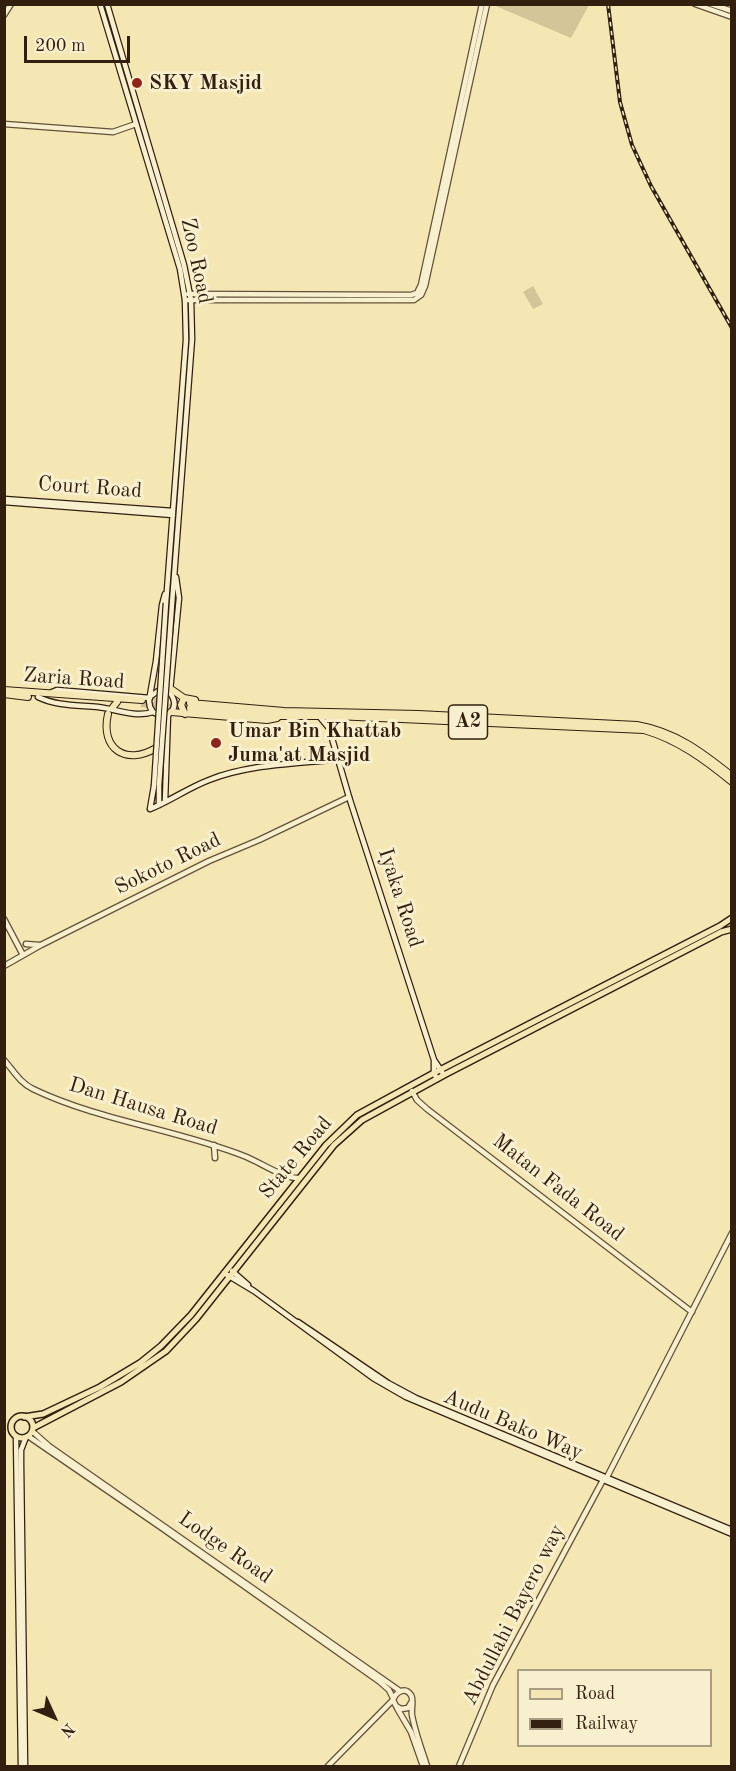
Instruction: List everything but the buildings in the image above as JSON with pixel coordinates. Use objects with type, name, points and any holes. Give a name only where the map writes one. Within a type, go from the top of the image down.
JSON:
[{"type":"highway","points":[[170,691],[188,703]]},
{"type":"highway","name":"Zaria Road","points":[[4,692],[49,694],[142,702],[115,705],[38,698],[4,692]]},
{"type":"highway","points":[[185,714],[181,705],[188,703]]},
{"type":"highway","name":"A2","points":[[188,703],[283,714],[644,730],[682,745],[732,782]]},
{"type":"highway","points":[[169,713],[267,720],[283,714]]},
{"type":"highway","points":[[108,714],[105,732],[110,743],[120,753],[140,756],[156,748]]},
{"type":"highway","name":"A2","points":[[283,714],[418,714],[640,726],[664,731],[687,742],[732,776]]},
{"type":"main road","name":"State Road","points":[[8,1426],[15,1419],[50,1411],[113,1380],[140,1363],[183,1325],[343,1135],[371,1114],[435,1076],[720,929],[732,919]]},
{"type":"main road","name":"State Road","points":[[720,929],[732,928]]},
{"type":"main road","name":"State Road","points":[[30,1433],[122,1382],[158,1358],[189,1327],[291,1188],[333,1137],[374,1104],[411,1089]]},
{"type":"main road","points":[[4,1432],[14,1435],[30,1433],[29,1419],[24,1417]]},
{"type":"main road","points":[[8,1426],[14,1435]]},
{"type":"street","points":[[4,15],[11,4]]},
{"type":"street","name":"Zoo Road","points":[[100,4],[187,297],[186,340],[167,588],[169,603]]},
{"type":"street","name":"Zoo Road","points":[[107,4],[162,189],[187,297],[192,339],[174,570],[169,603]]},
{"type":"street","points":[[187,297],[411,296],[417,293],[482,4]]},
{"type":"street","points":[[187,297],[414,300],[421,295],[425,286],[487,4]]},
{"type":"street","points":[[694,4],[732,17]]},
{"type":"street","points":[[711,4],[732,11]]},
{"type":"street","points":[[4,124],[113,132],[136,124]]},
{"type":"street","name":"Court Road","points":[[4,501],[173,513]]},
{"type":"street","points":[[162,804],[169,713],[175,702],[170,691],[179,598],[174,570]]},
{"type":"street","points":[[167,588],[162,605],[150,707],[153,712],[162,716],[169,713]]},
{"type":"street","points":[[162,804],[156,785],[156,748],[169,603]]},
{"type":"street","points":[[169,603],[156,785],[150,809],[209,780],[227,775],[339,759]]},
{"type":"street","points":[[49,694],[57,690],[151,697],[158,691],[170,691]]},
{"type":"street","points":[[38,698],[56,704],[99,707],[131,714],[153,712]]},
{"type":"street","points":[[319,716],[329,728],[335,716]]},
{"type":"street","name":"Iyaka Road","points":[[329,728],[434,1060],[435,1076]]},
{"type":"street","name":"Sokoto Road","points":[[4,966],[41,945],[209,861],[349,797]]},
{"type":"street","points":[[4,919],[23,955]]},
{"type":"street","points":[[27,944],[41,945]]},
{"type":"street","points":[[12,961],[19,946]]},
{"type":"street","name":"Dan Hausa Road","points":[[4,1060],[20,1080],[33,1089],[94,1113],[214,1145],[262,1163],[281,1175],[299,1178]]},
{"type":"street","points":[[434,1060],[443,1072]]},
{"type":"street","name":"Matan Fada Road","points":[[411,1089],[417,1100],[427,1109],[692,1312]]},
{"type":"street","points":[[214,1145],[215,1158]]},
{"type":"street","name":"Dan Hausa Road","points":[[281,1175],[291,1188]]},
{"type":"street","name":"Abdullahi Bayero way","points":[[459,1767],[492,1685],[605,1478],[732,1233]]},
{"type":"street","name":"Audu Bako Way","points":[[228,1273],[375,1375],[416,1398],[732,1532]]},
{"type":"street","points":[[19,1529],[21,1456],[30,1433]]},
{"type":"street","name":"Lodge Road","points":[[30,1433],[400,1691],[409,1693],[412,1701]]},
{"type":"street","name":"Lodge Road","points":[[30,1433],[380,1682],[389,1690],[411,1732],[425,1767]]},
{"type":"street","points":[[14,1435],[19,1529],[23,1767]]},
{"type":"street","points":[[328,1767],[386,1707],[395,1703],[400,1691]]},
{"type":"street","points":[[395,1703],[405,1709],[412,1701]]},
{"type":"street","points":[[412,1701],[414,1724],[425,1767]]},
{"type":"shaded area","points":[[491,4],[589,4],[589,5],[571,38]]},
{"type":"shaded area","points":[[533,286],[543,304],[533,309],[523,292]]},
{"type":"tunnel","points":[[154,701],[190,703]]},
{"type":"tunnel","points":[[141,704],[190,708]]},
{"type":"railway","points":[[608,4],[620,102],[632,145],[651,186],[732,328]]},
{"type":"place","name":"SKY Masjid","points":[[137,83]]},
{"type":"place","name":"Umar Bin Khattab Juma'at Masjid","points":[[216,743]]}]
